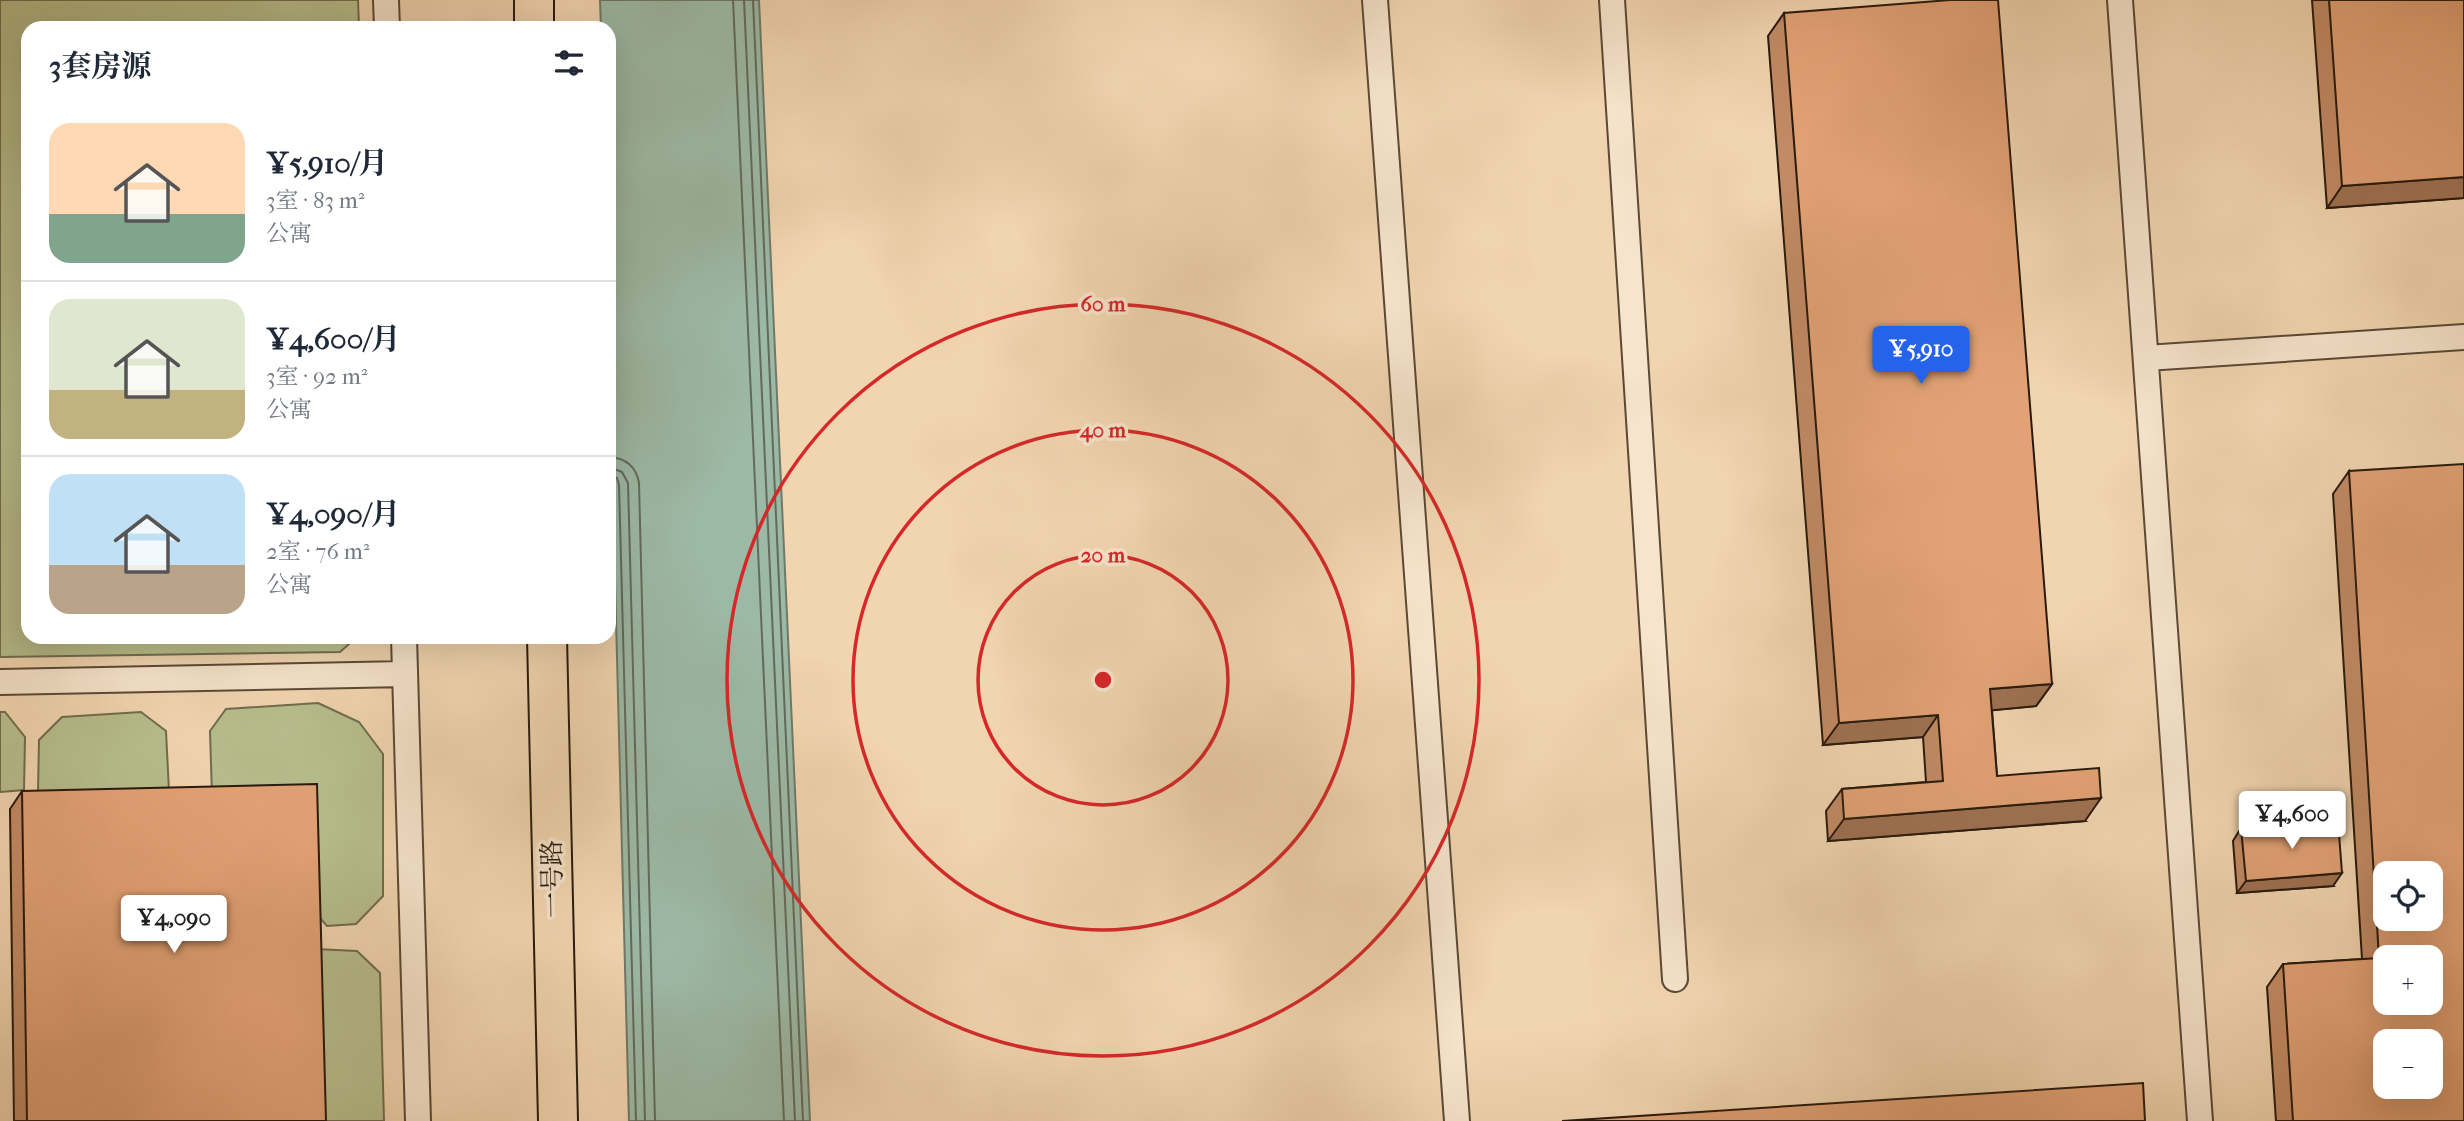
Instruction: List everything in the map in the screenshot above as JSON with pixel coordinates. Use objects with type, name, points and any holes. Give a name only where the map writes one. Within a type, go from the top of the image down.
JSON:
[{"type":"main road","points":[[534,0],[534,21]]},
{"type":"main road","name":"一号路","points":[[547,644],[558,1121]]},
{"type":"lane","points":[[386,0],[387,21]]},
{"type":"lane","points":[[1375,0],[1457,1121]]},
{"type":"lane","points":[[1612,0],[1675,979]]},
{"type":"lane","points":[[2120,0],[2200,1121]]},
{"type":"lane","points":[[2146,358],[2464,337]]},
{"type":"lane","points":[[404,644],[418,1121]]},
{"type":"lane","points":[[0,682],[405,674]]},
{"type":"green space","points":[[0,0],[358,0],[359,21],[21,21],[21,644],[349,644],[340,652],[0,657]]},
{"type":"green space","points":[[318,703],[359,722],[383,754],[383,896],[356,924],[327,926],[212,796],[210,731],[226,709]]},
{"type":"green space","points":[[0,712],[5,712],[25,737],[24,790],[0,792]]},
{"type":"green space","points":[[141,712],[166,731],[169,791],[38,793],[39,740],[62,717]]},
{"type":"green space","points":[[315,949],[357,951],[380,973],[384,1121],[320,1121]]},
{"type":"water","points":[[600,0],[759,0],[810,1121],[629,1121],[616,620],[616,21],[601,21]]},
{"type":"building","points":[[1950,0],[1998,0],[2052,684],[1990,689],[1997,776],[2099,768],[2101,798],[1844,819],[1842,789],[1943,781],[1938,715],[1839,723],[1784,13]]},
{"type":"building","points":[[2329,0],[2464,0],[2464,177],[2342,186]]},
{"type":"building","points":[[2464,464],[2464,1121],[2293,1121],[2283,964],[2373,958],[2373,1015],[2443,1015],[2443,945],[2378,945],[2377,931],[2443,931],[2443,861],[2373,861],[2349,471]]},
{"type":"building","points":[[317,784],[326,1121],[27,1121],[22,791]]},
{"type":"building","points":[[2338,821],[2342,873],[2246,881],[2241,828]]},
{"type":"building","points":[[2143,1083],[2145,1121],[1562,1121]]}]
